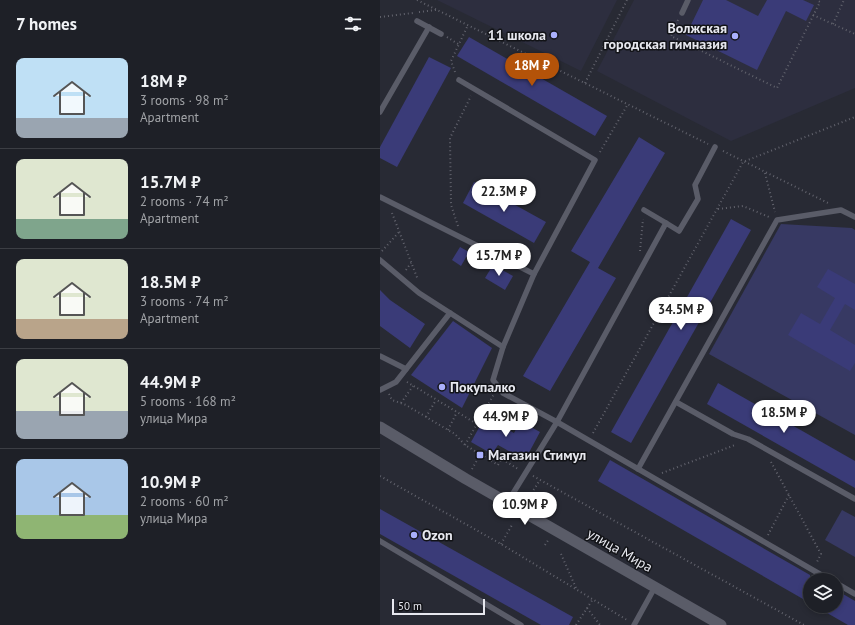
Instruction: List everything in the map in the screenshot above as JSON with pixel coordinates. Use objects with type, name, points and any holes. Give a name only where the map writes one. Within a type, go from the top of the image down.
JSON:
[{"type":"street","name":"улица Мира","points":[[380,428],[507,503],[721,625]]},
{"type":"lane","points":[[682,13],[688,0]]},
{"type":"lane","points":[[417,21],[441,34]]},
{"type":"lane","points":[[380,112],[428,27]]},
{"type":"lane","points":[[458,80],[596,160],[534,274],[503,347],[493,380],[498,387],[503,393],[557,422],[819,573]]},
{"type":"lane","points":[[644,210],[679,231],[698,199],[695,185],[715,147]]},
{"type":"lane","points":[[380,197],[534,274]]},
{"type":"lane","points":[[638,469],[777,220],[841,210],[855,217]]},
{"type":"lane","points":[[507,503],[557,422],[666,223]]},
{"type":"lane","points":[[380,260],[424,296],[503,347]]},
{"type":"lane","points":[[380,390],[396,382],[400,378],[450,313]]},
{"type":"lane","points":[[380,356],[406,369]]},
{"type":"lane","points":[[676,402],[733,434],[748,439],[855,499]]},
{"type":"lane","points":[[380,541],[511,623],[521,625]]},
{"type":"lane","points":[[634,625],[655,587]]},
{"type":"lane","points":[[843,587],[855,594]]},
{"type":"path","points":[[417,0],[841,210]]},
{"type":"path","points":[[585,83],[627,0]]},
{"type":"path","points":[[682,13],[671,36],[777,88],[820,2],[817,0]]},
{"type":"path","points":[[833,24],[844,0]]},
{"type":"path","points":[[380,17],[436,10]]},
{"type":"path","points":[[813,15],[855,34]]},
{"type":"path","points":[[458,80],[451,61],[468,25]]},
{"type":"path","points":[[441,34],[458,44]]},
{"type":"path","points":[[462,238],[451,205],[450,138],[474,90]]},
{"type":"path","points":[[596,160],[628,104]]},
{"type":"path","points":[[588,441],[743,162],[855,117]]},
{"type":"path","points":[[765,173],[777,220]]},
{"type":"path","points":[[388,201],[424,296]]},
{"type":"path","points":[[717,209],[743,206],[777,220]]},
{"type":"path","points":[[640,254],[644,210]]},
{"type":"path","points":[[380,254],[400,232]]},
{"type":"path","points":[[400,378],[476,424]]},
{"type":"path","points":[[401,403],[414,386]]},
{"type":"path","points":[[387,387],[392,400],[426,416],[455,434],[465,445],[480,455],[498,465],[502,460],[526,472],[804,625]]},
{"type":"path","points":[[465,445],[498,387]]},
{"type":"path","points":[[426,416],[436,400]]},
{"type":"path","points":[[448,430],[457,412]]},
{"type":"path","points":[[652,477],[748,439]]},
{"type":"path","points":[[762,448],[821,554],[814,570]]},
{"type":"path","points":[[466,479],[480,455]]},
{"type":"path","points":[[380,476],[576,588],[634,625]]},
{"type":"path","points":[[527,500],[540,480]]},
{"type":"path","points":[[765,542],[789,495]]},
{"type":"path","points":[[500,544],[512,526]]},
{"type":"path","points":[[561,554],[576,588]]},
{"type":"path","points":[[576,625],[593,599]]},
{"type":"path","points":[[587,608],[600,625]]},
{"type":"shaded area","name":"11 школа","points":[[437,0],[617,0],[581,71]]},
{"type":"shaded area","name":"Волжская городская гимназия","points":[[634,0],[855,0],[855,88],[731,141],[597,71]]},
{"type":"shaded area","points":[[781,224],[852,228],[855,230],[855,435],[709,354]]},
{"type":"shaded area","points":[[842,510],[855,517],[855,557],[825,540]]},
{"type":"building","points":[[703,0],[726,0],[758,16],[767,0],[803,0],[814,5],[806,21],[786,11],[757,70],[686,35]]},
{"type":"building","points":[[469,37],[607,116],[595,136],[457,56]]},
{"type":"building","points":[[429,57],[451,68],[397,167],[380,158],[380,147]]},
{"type":"building","points":[[639,137],[665,153],[598,268],[616,278],[550,391],[523,376],[590,262],[571,251]]},
{"type":"building","points":[[474,182],[546,222],[534,243],[463,203]]},
{"type":"building","points":[[731,219],[751,230],[631,443],[611,432]]},
{"type":"building","points":[[460,247],[469,252],[461,266],[452,260]]},
{"type":"building","points":[[493,265],[513,276],[505,290],[485,278]]},
{"type":"building","points":[[828,269],[855,284],[855,310],[845,304],[830,330],[855,345],[855,363],[850,371],[788,335],[801,313],[820,324],[835,298],[817,287]]},
{"type":"building","points":[[380,290],[390,300],[425,324],[410,348],[380,326]]},
{"type":"building","points":[[453,321],[492,348],[462,408],[411,375]]},
{"type":"building","points":[[718,383],[855,461],[855,488],[707,404]]},
{"type":"building","points":[[485,417],[514,433],[520,421],[540,432],[525,460],[498,445],[492,454],[471,442]]},
{"type":"building","points":[[610,460],[807,573],[803,573],[803,599],[598,481]]},
{"type":"building","points":[[380,509],[573,617],[569,625],[541,625],[380,534]]},
{"type":"building","points":[[843,594],[855,601],[855,625],[848,625],[827,613],[843,613]]},
{"type":"place","name":"11 школа","points":[[554,35]]},
{"type":"place","name":"Волжская городская гимназия","points":[[735,36]]},
{"type":"place","name":"Покупалко","points":[[442,387]]},
{"type":"place","name":"Магазин Стимул","points":[[480,455]]},
{"type":"place","name":"Ozon","points":[[414,535]]}]
